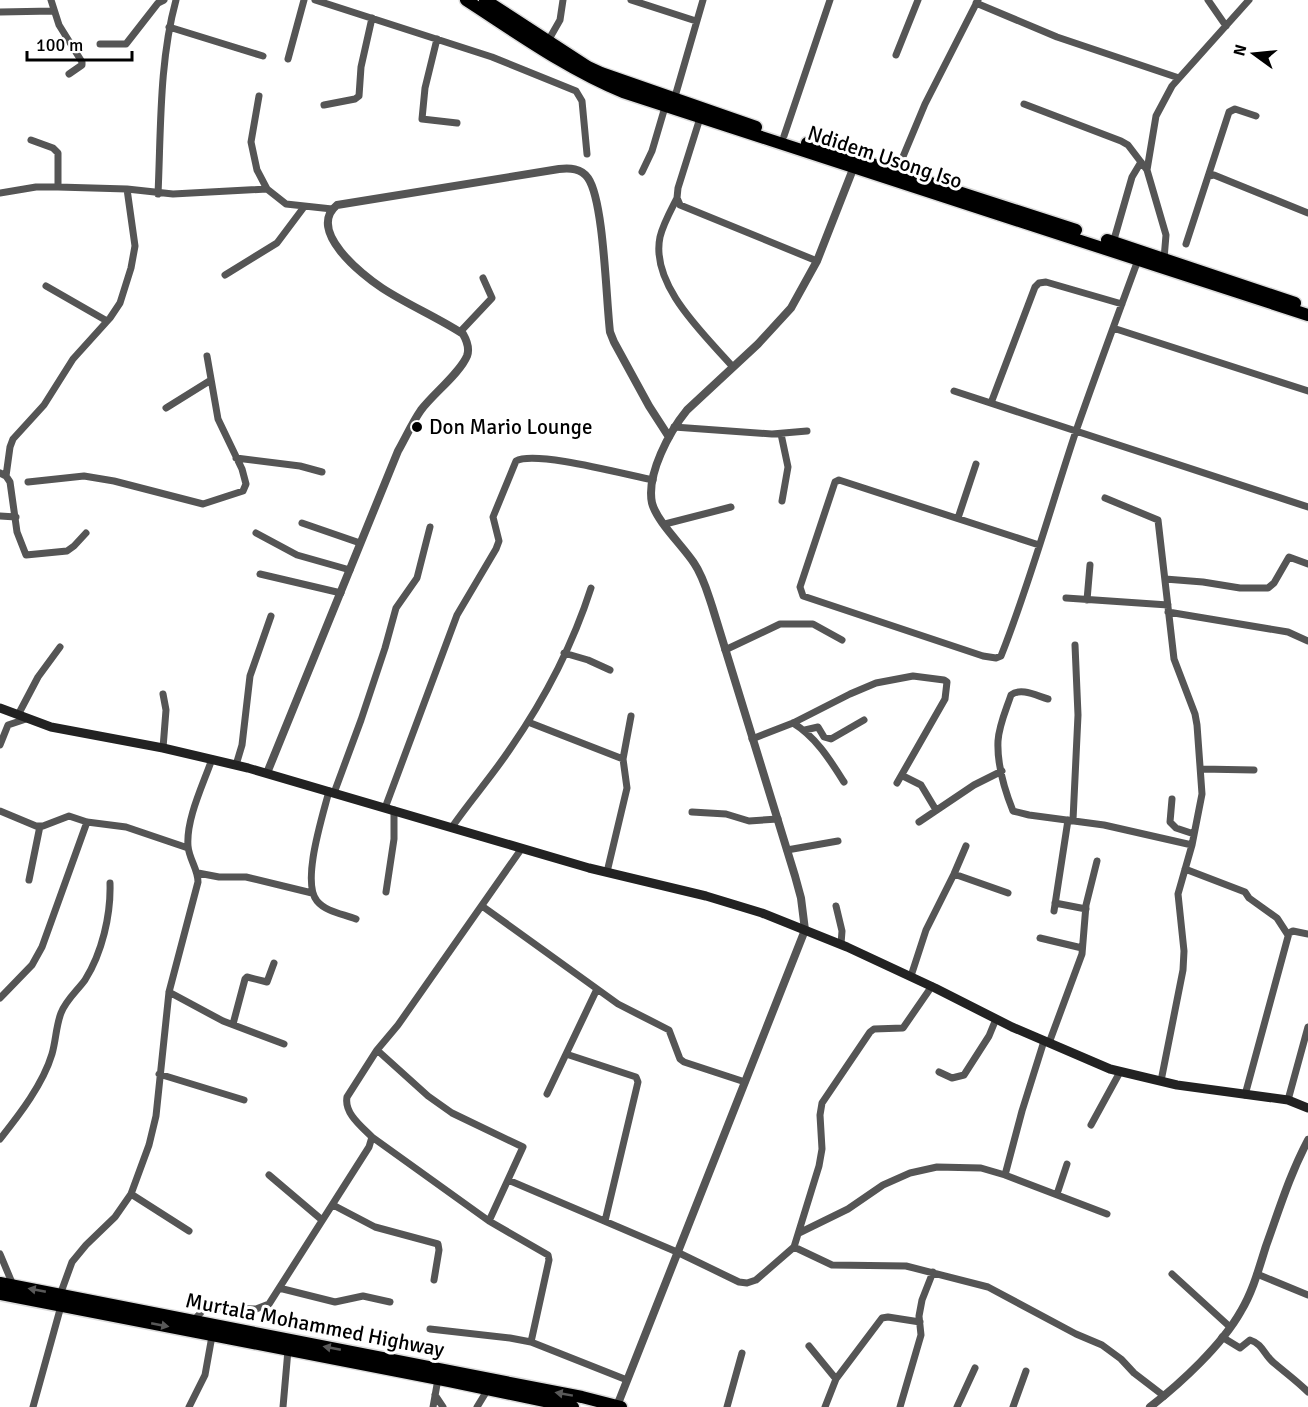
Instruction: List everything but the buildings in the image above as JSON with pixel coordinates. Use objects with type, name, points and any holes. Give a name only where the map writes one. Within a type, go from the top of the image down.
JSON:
[{"type":"highway","name":"Ndidem Usong Iso","points":[[466,0],[586,75],[623,92],[784,136],[1138,260],[1308,315]]},
{"type":"highway","name":"Ndidem Usong Iso","points":[[484,0],[601,73],[700,118],[855,162],[897,171],[1308,307]]},
{"type":"highway","name":"Murtala Mohammed Highway","points":[[0,1283],[212,1336],[488,1389],[529,1402],[573,1407]]},
{"type":"highway","name":"Murtala Mohammed Highway","points":[[0,1294],[61,1300],[194,1320],[619,1406]]},
{"type":"main road","points":[[0,708],[51,727],[163,748],[267,773],[522,848],[762,913],[841,944],[1095,1064],[1161,1081],[1288,1100],[1308,1108]]},
{"type":"street","points":[[51,0],[59,25],[82,62],[82,65],[69,74]]},
{"type":"street","points":[[100,44],[126,44],[158,3],[164,0]]},
{"type":"street","points":[[158,194],[164,79],[169,27],[176,0]]},
{"type":"street","points":[[288,59],[304,0]]},
{"type":"street","points":[[315,0],[492,57],[576,91],[582,100],[587,154]]},
{"type":"street","points":[[548,41],[560,20],[563,0]]},
{"type":"street","points":[[631,0],[696,21]]},
{"type":"street","points":[[642,172],[670,103],[703,0]]},
{"type":"street","points":[[784,136],[830,0]]},
{"type":"street","points":[[896,55],[918,0]]},
{"type":"street","points":[[1208,0],[1226,26]]},
{"type":"street","points":[[1147,170],[1156,116],[1172,86],[1249,0]]},
{"type":"street","points":[[897,171],[925,104],[977,2],[1057,37],[1179,78]]},
{"type":"street","points":[[0,12],[53,11]]},
{"type":"street","points":[[324,105],[355,99],[359,96],[360,67],[372,18]]},
{"type":"street","points":[[169,27],[263,56]]},
{"type":"street","points":[[437,39],[425,88],[422,119],[457,123]]},
{"type":"street","points":[[259,96],[251,142],[257,170],[267,189],[286,204],[332,209],[337,206],[559,169],[573,168],[580,171],[588,178],[594,192],[600,223],[610,332],[649,406],[669,436]]},
{"type":"street","points":[[1024,104],[1128,145],[1147,170],[1166,235],[1164,259]]},
{"type":"street","points":[[1186,244],[1229,112],[1235,109],[1256,116]]},
{"type":"street","points":[[700,118],[676,198],[660,236],[658,259],[673,294],[733,367]]},
{"type":"street","points":[[31,140],[53,148],[58,153],[58,187]]},
{"type":"street","points":[[619,1406],[677,1252],[805,930],[801,898],[778,819],[702,577],[652,503],[653,480],[669,436],[687,410],[785,316],[799,295],[818,261],[855,162]]},
{"type":"street","points":[[1113,243],[1132,177],[1141,162]]},
{"type":"street","points":[[1209,176],[1214,175],[1308,213]]},
{"type":"street","points":[[0,193],[58,187],[127,189],[158,194],[267,189]]},
{"type":"street","points":[[86,533],[67,551],[28,556],[25,554],[17,532],[10,482],[3,475],[13,439],[44,405],[73,359],[120,303],[135,246],[127,189]]},
{"type":"street","points":[[676,198],[685,209],[818,261]]},
{"type":"street","points":[[225,275],[277,243],[304,207]]},
{"type":"street","points":[[267,773],[398,451],[422,409],[466,357],[467,340],[460,332],[380,286],[343,254],[330,235],[328,225],[332,209]]},
{"type":"street","points":[[1039,545],[838,480],[831,493],[800,592],[803,596],[983,656],[996,658],[1001,656],[1039,545],[1077,430],[1138,260]]},
{"type":"street","points":[[460,332],[492,298],[483,278]]},
{"type":"street","points":[[991,403],[1035,287],[1039,283],[1046,282],[1122,304]]},
{"type":"street","points":[[46,286],[107,321]]},
{"type":"street","points":[[1113,328],[1308,391]]},
{"type":"street","points":[[28,482],[84,476],[114,481],[203,504],[243,491],[246,484],[218,419],[207,356]]},
{"type":"street","points":[[166,408],[211,380]]},
{"type":"street","points":[[954,391],[1308,507]]},
{"type":"street","points":[[674,428],[781,434],[807,431]]},
{"type":"street","points":[[781,434],[788,467],[782,501]]},
{"type":"street","points":[[236,458],[300,466],[322,472]]},
{"type":"street","points":[[386,892],[394,839],[390,809],[457,615],[499,541],[493,517],[516,461],[525,458],[561,461],[653,480]]},
{"type":"street","points":[[958,518],[976,464]]},
{"type":"street","points":[[1105,498],[1158,520],[1176,668],[1195,714],[1201,769],[1202,800],[1178,894],[1184,951],[1183,970],[1161,1081]]},
{"type":"street","points":[[665,524],[731,507]]},
{"type":"street","points":[[0,516],[16,517]]},
{"type":"street","points":[[302,523],[360,543]]},
{"type":"street","points":[[312,893],[312,860],[332,792],[361,720],[386,648],[396,608],[417,578],[430,527]]},
{"type":"street","points":[[256,533],[297,555],[350,570]]},
{"type":"street","points":[[1165,579],[1240,588],[1268,588],[1274,583],[1289,557],[1308,564]]},
{"type":"street","points":[[1087,600],[1090,565]]},
{"type":"street","points":[[260,574],[341,593]]},
{"type":"street","points":[[452,827],[510,750],[528,722],[577,627],[591,588]]},
{"type":"street","points":[[1066,598],[1168,609],[1288,632],[1308,641]]},
{"type":"street","points":[[236,765],[242,746],[250,676],[271,616]]},
{"type":"street","points":[[725,650],[780,624],[813,624],[842,640]]},
{"type":"street","points":[[1075,645],[1078,715],[1071,820],[1054,907],[1086,909]]},
{"type":"street","points":[[0,746],[8,725],[22,717],[38,677],[60,647]]},
{"type":"street","points":[[564,653],[610,670]]},
{"type":"street","points":[[752,739],[793,723],[876,683],[913,676],[944,680],[947,682],[948,689],[945,699],[897,783]]},
{"type":"street","points":[[1048,699],[1020,691],[1014,692],[1001,724],[998,742],[1002,771],[1013,811],[1104,825],[1191,845]]},
{"type":"street","points":[[163,694],[166,710],[163,748]]},
{"type":"street","points":[[607,872],[627,788],[623,759],[631,716]]},
{"type":"street","points":[[806,730],[818,727],[825,737],[831,739],[864,720]]},
{"type":"street","points":[[528,722],[623,759]]},
{"type":"street","points":[[793,723],[806,730],[827,754],[844,782]]},
{"type":"street","points":[[33,1407],[72,1262],[115,1217],[131,1194],[153,1131],[169,992],[197,892],[198,873],[188,848],[189,829],[212,759]]},
{"type":"street","points":[[1201,769],[1254,770]]},
{"type":"street","points":[[919,822],[974,785],[1002,771]]},
{"type":"street","points":[[903,776],[921,785],[936,810]]},
{"type":"street","points":[[1172,799],[1170,822],[1176,828],[1194,834]]},
{"type":"street","points":[[0,811],[40,826],[69,816],[87,822],[126,827],[188,848]]},
{"type":"street","points":[[692,812],[716,812],[749,821],[778,819]]},
{"type":"street","points":[[0,998],[32,965],[42,947],[87,822]]},
{"type":"street","points":[[28,880],[40,826]]},
{"type":"street","points":[[787,850],[838,841]]},
{"type":"street","points":[[911,976],[926,930],[966,846]]},
{"type":"street","points":[[522,848],[399,1025],[377,1050],[347,1097],[346,1103],[347,1110],[372,1137],[489,1221],[548,1255],[549,1260],[531,1342]]},
{"type":"street","points":[[1005,1175],[1022,1111],[1046,1042],[1082,954],[1086,909],[1097,861]]},
{"type":"street","points":[[1185,869],[1245,892],[1249,898],[1277,918],[1288,935]]},
{"type":"street","points":[[198,873],[219,877],[246,877],[312,893],[324,908],[356,919]]},
{"type":"street","points":[[954,874],[1008,893]]},
{"type":"street","points":[[0,1140],[44,1072],[52,1054],[61,1014],[90,970],[108,914],[110,883]]},
{"type":"street","points":[[482,906],[618,1004],[669,1030],[680,1059],[684,1062],[745,1082]]},
{"type":"street","points":[[836,906],[842,931],[841,944]]},
{"type":"street","points":[[1245,1095],[1288,935],[1293,931],[1308,934]]},
{"type":"street","points":[[1040,938],[1082,948]]},
{"type":"street","points":[[233,1024],[244,979],[247,977],[267,982],[273,963]]},
{"type":"street","points":[[508,1180],[677,1252],[739,1282],[747,1283],[756,1280],[794,1247],[819,1166],[822,1149],[820,1115],[822,1103],[870,1032],[874,1029],[903,1028],[932,986]]},
{"type":"street","points":[[547,1094],[597,989]]},
{"type":"street","points":[[169,992],[223,1021],[285,1044]]},
{"type":"street","points":[[939,1072],[952,1078],[964,1075],[989,1036],[996,1018]]},
{"type":"street","points":[[1288,1100],[1308,1027]]},
{"type":"street","points":[[377,1050],[428,1096],[452,1113],[523,1147],[489,1221]]},
{"type":"street","points":[[566,1054],[636,1077],[638,1082],[605,1221]]},
{"type":"street","points":[[1091,1125],[1120,1072]]},
{"type":"street","points":[[159,1074],[244,1101]]},
{"type":"street","points":[[194,1320],[205,1308],[235,1309],[263,1307],[269,1304],[369,1147],[372,1137]]},
{"type":"street","points":[[1150,1407],[1185,1377],[1222,1337],[1241,1311],[1257,1274],[1288,1183],[1308,1140]]},
{"type":"street","points":[[1057,1194],[1067,1164]]},
{"type":"street","points":[[799,1233],[848,1209],[883,1185],[910,1173],[937,1167],[981,1168],[1107,1214]]},
{"type":"street","points":[[269,1175],[322,1220]]},
{"type":"street","points":[[131,1194],[189,1231]]},
{"type":"street","points":[[333,1205],[375,1227],[438,1244],[434,1280]]},
{"type":"street","points":[[794,1247],[832,1266],[906,1266],[998,1291],[1053,1322],[1102,1345],[1164,1396]]},
{"type":"street","points":[[0,1254],[13,1286]]},
{"type":"street","points":[[900,1407],[921,1335],[922,1300],[933,1272]]},
{"type":"street","points":[[1172,1274],[1230,1327]]},
{"type":"street","points":[[1257,1274],[1308,1295]]},
{"type":"street","points":[[279,1288],[335,1302],[363,1296],[390,1302]]},
{"type":"street","points":[[825,1407],[836,1379],[882,1318],[920,1322]]},
{"type":"street","points":[[430,1329],[531,1342],[627,1380]]},
{"type":"street","points":[[189,1407],[205,1375],[212,1336]]},
{"type":"street","points":[[1222,1337],[1240,1348],[1250,1340],[1258,1344],[1272,1361],[1308,1392]]},
{"type":"street","points":[[809,1346],[836,1379]]},
{"type":"street","points":[[284,1407],[288,1350]]},
{"type":"street","points":[[727,1407],[742,1353]]},
{"type":"street","points":[[957,1407],[975,1368]]},
{"type":"street","points":[[1013,1407],[1026,1371]]},
{"type":"street","points":[[433,1407],[438,1379]]},
{"type":"street","points":[[480,1404],[488,1389]]},
{"type":"street","points":[[435,1395],[443,1407]]},
{"type":"place","name":"Don Mario Lounge","points":[[417,427]]}]
